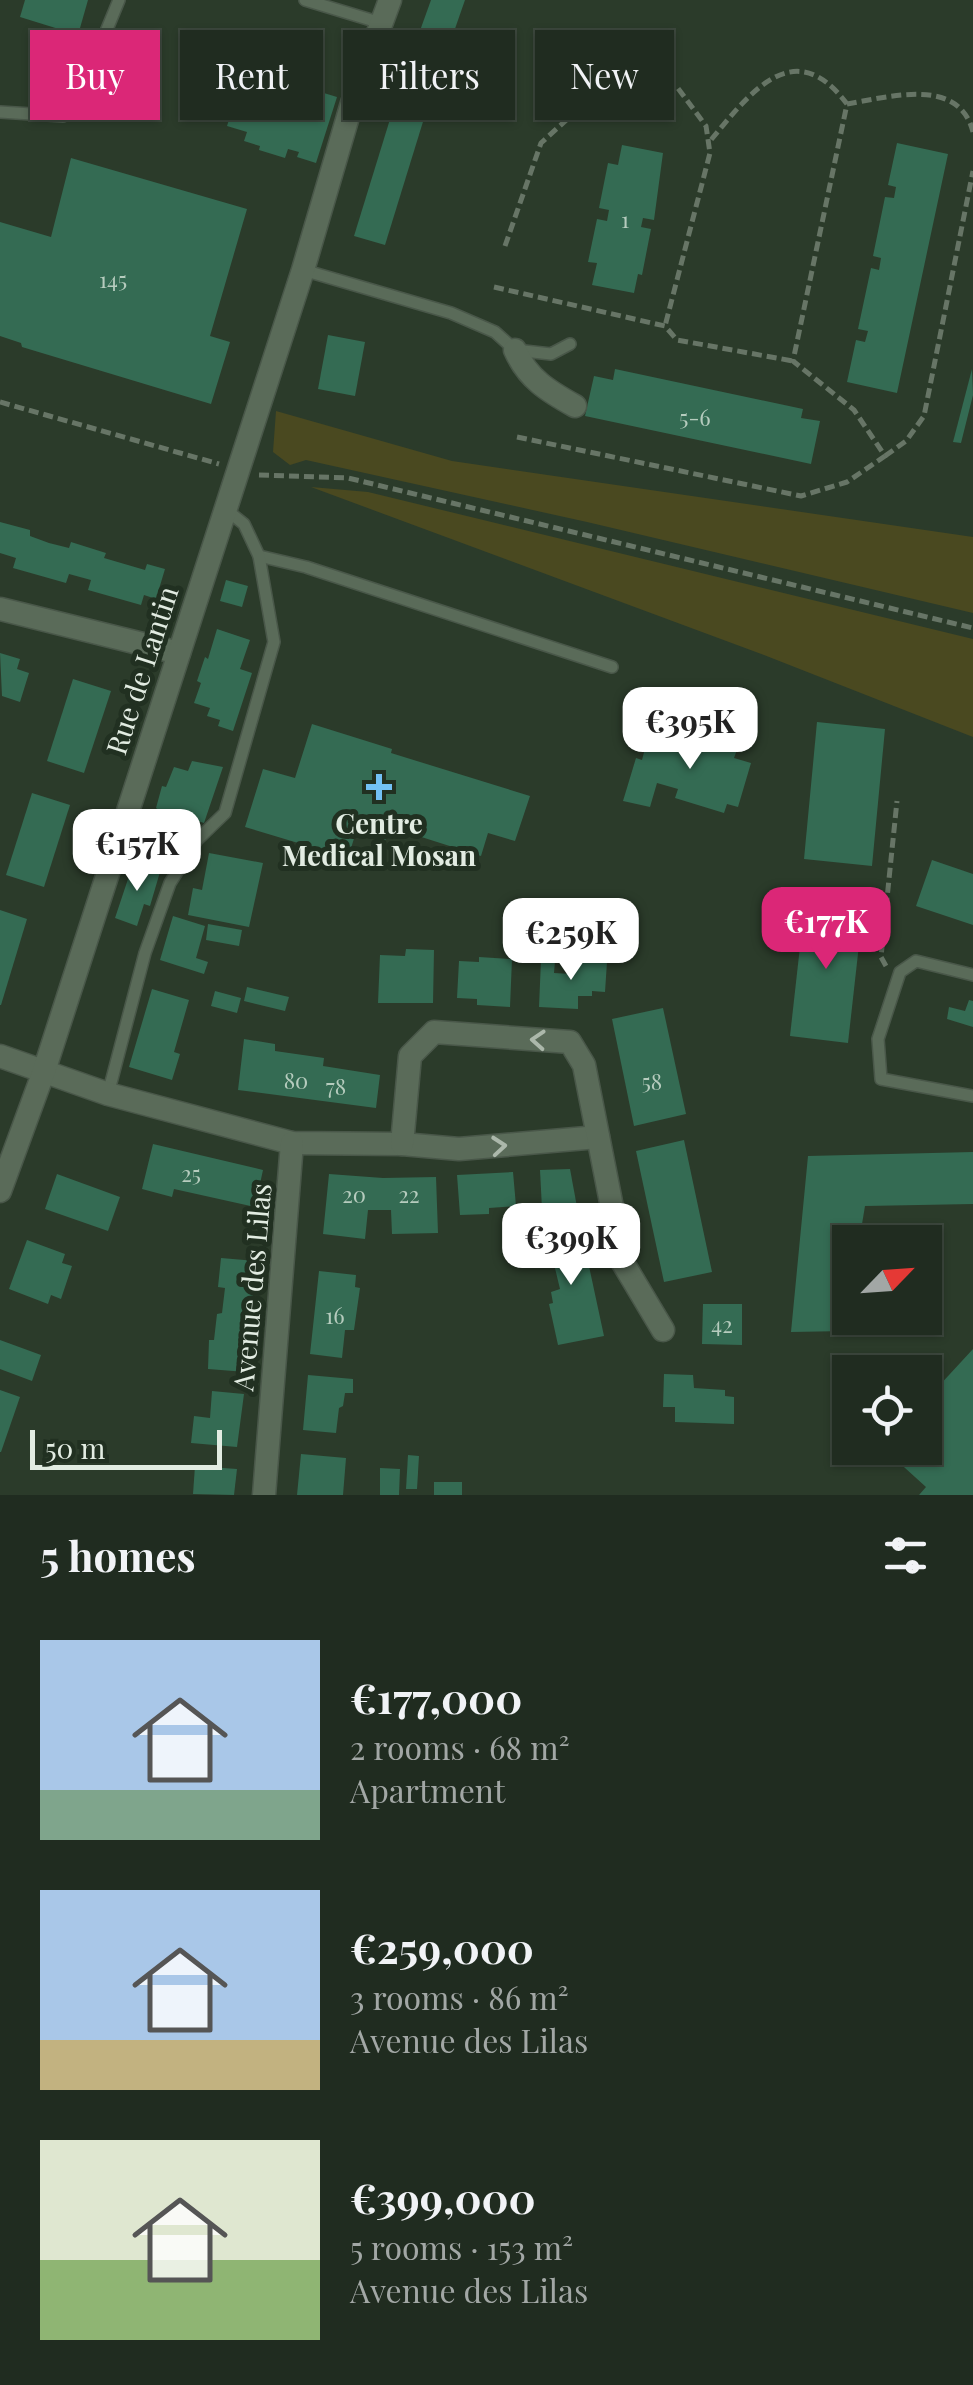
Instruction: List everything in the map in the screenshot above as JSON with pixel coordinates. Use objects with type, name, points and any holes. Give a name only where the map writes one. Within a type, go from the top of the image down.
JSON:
[{"type":"street","name":"Rue de Lantin","points":[[0,1191],[44,1071],[303,270],[352,103],[390,0]]},
{"type":"street","points":[[515,350],[524,371],[544,389],[576,406]]},
{"type":"street","points":[[0,608],[179,654]]},
{"type":"street","points":[[402,1144],[410,1056],[434,1032],[570,1042],[584,1065],[622,1263],[663,1330]]},
{"type":"street","points":[[0,1056],[108,1094],[292,1143],[460,1149],[598,1137]]},
{"type":"street","name":"Avenue des Lilas","points":[[264,1495],[292,1143]]},
{"type":"lane","points":[[0,112],[64,116],[120,0]]},
{"type":"lane","points":[[305,0],[381,24]]},
{"type":"lane","points":[[303,270],[451,312],[496,332],[515,350],[551,354],[570,344]]},
{"type":"lane","points":[[108,1094],[144,953],[170,883],[197,840],[224,813],[274,642],[259,556],[244,524],[224,508]]},
{"type":"lane","points":[[259,556],[306,567],[612,668]]},
{"type":"lane","points":[[973,975],[916,960],[900,972],[878,1039],[882,1079],[973,1096]]},
{"type":"path","points":[[710,141],[756,89],[786,71],[804,70],[830,82],[847,104],[793,360]]},
{"type":"path","points":[[504,246],[541,143],[597,92],[646,78],[678,87],[706,126],[710,153],[664,326]]},
{"type":"path","points":[[847,104],[926,93],[952,101],[969,118],[973,132]]},
{"type":"path","points":[[517,437],[801,496],[847,482],[906,441],[924,416],[973,171]]},
{"type":"path","points":[[494,286],[664,326],[677,340],[793,360],[854,410],[885,456]]},
{"type":"path","points":[[0,402],[255,475],[348,478],[973,628]]},
{"type":"path","points":[[896,801],[881,957],[896,982]]},
{"type":"shaded area","points":[[276,411],[452,461],[973,537],[973,613],[306,460],[290,465],[273,452]]},
{"type":"shaded area","points":[[311,487],[368,492],[973,639],[973,737],[764,655]]},
{"type":"building","points":[[25,0],[88,0],[79,30],[62,30],[20,17]]},
{"type":"building","points":[[431,0],[465,0],[455,30],[420,30]]},
{"type":"building","points":[[323,93],[337,97],[316,163],[297,157],[299,152],[288,149],[285,158],[259,150],[260,146],[244,141],[247,132],[227,126],[229,120],[323,120]]},
{"type":"building","points":[[390,120],[424,120],[385,245],[354,236]]},
{"type":"building","points":[[897,143],[948,154],[897,393],[847,382],[856,340],[865,342],[868,331],[858,329],[871,268],[879,270],[881,258],[873,256],[885,197],[894,198],[896,187],[888,185]]},
{"type":"building","points":[[622,145],[663,153],[654,220],[643,218],[641,227],[651,229],[642,275],[638,274],[634,293],[592,285],[597,263],[588,262],[597,219],[607,221],[609,210],[599,208],[608,163],[618,165]]},
{"type":"building","points":[[71,158],[247,209],[210,336],[230,342],[211,404],[22,347],[21,343],[0,336],[0,222],[51,237]]},
{"type":"building","points":[[328,335],[365,342],[355,396],[318,389]]},
{"type":"building","points":[[615,369],[803,409],[801,418],[820,421],[811,464],[585,416],[594,376],[613,380]]},
{"type":"building","points":[[972,369],[973,395],[961,443],[953,442]]},
{"type":"building","points":[[0,522],[30,530],[30,536],[49,543],[69,548],[71,542],[106,553],[104,558],[145,570],[147,564],[165,569],[156,599],[144,595],[141,605],[88,590],[91,580],[69,574],[66,583],[13,568],[16,558],[0,553]]},
{"type":"building","points":[[226,580],[248,586],[242,607],[220,601]]},
{"type":"building","points":[[217,629],[250,640],[240,669],[252,673],[233,731],[218,726],[220,720],[207,716],[210,708],[194,703],[201,683],[197,681]]},
{"type":"building","points":[[0,653],[20,659],[17,669],[29,673],[20,702],[2,696]]},
{"type":"building","points":[[73,679],[111,691],[84,773],[47,761]]},
{"type":"building","points":[[817,722],[885,729],[872,866],[804,859]]},
{"type":"building","name":"Centre Medical Mosan","points":[[312,724],[530,796],[515,841],[488,833],[481,856],[390,827],[385,841],[356,832],[348,858],[245,827],[263,769],[295,778]]},
{"type":"building","points":[[701,732],[739,744],[734,758],[751,763],[738,807],[727,804],[724,813],[675,798],[678,789],[657,783],[650,807],[623,801],[636,758],[642,760],[649,733],[696,747]]},
{"type":"building","points":[[192,761],[223,767],[204,823],[192,819],[182,849],[150,838],[160,811],[156,808],[162,786],[166,787],[174,767],[188,771]]},
{"type":"building","points":[[32,793],[70,805],[44,887],[6,875]]},
{"type":"building","points":[[209,853],[263,863],[249,927],[188,915],[193,888],[202,890]]},
{"type":"building","points":[[932,860],[973,874],[973,925],[916,906]]},
{"type":"building","points":[[133,864],[160,872],[150,906],[144,904],[137,926],[115,918]]},
{"type":"building","points":[[805,902],[863,909],[848,1043],[790,1036]]},
{"type":"building","points":[[0,910],[27,919],[1,1005],[0,1005]]},
{"type":"building","points":[[173,916],[205,926],[196,958],[208,962],[204,974],[160,960]]},
{"type":"building","points":[[208,924],[242,930],[239,946],[206,940]]},
{"type":"building","points":[[406,949],[434,950],[433,1003],[378,1003],[380,955],[405,956]]},
{"type":"building","points":[[479,957],[512,959],[510,1007],[477,1005],[477,999],[457,998],[459,961],[479,962]]},
{"type":"building","points":[[541,960],[555,961],[554,973],[571,974],[571,960],[607,962],[605,992],[578,996],[578,1009],[539,1007]]},
{"type":"building","points":[[247,987],[289,997],[285,1011],[244,1001]]},
{"type":"building","points":[[152,989],[189,1000],[174,1052],[180,1054],[172,1080],[129,1067]]},
{"type":"building","points":[[215,991],[241,998],[237,1013],[211,1006]]},
{"type":"building","points":[[969,1000],[973,1001],[973,1027],[947,1019],[949,1007],[965,1011]]},
{"type":"building","points":[[663,1008],[686,1114],[634,1126],[612,1019]]},
{"type":"building","points":[[244,1039],[275,1044],[275,1051],[324,1058],[323,1066],[380,1075],[376,1108],[238,1090]]},
{"type":"building","points":[[684,1140],[712,1272],[664,1282],[636,1151]]},
{"type":"building","points":[[153,1144],[263,1170],[255,1207],[174,1189],[172,1197],[142,1189]]},
{"type":"building","points":[[973,1152],[973,1204],[865,1206],[862,1225],[832,1225],[832,1331],[791,1332],[808,1156]]},
{"type":"building","points":[[570,1169],[577,1207],[542,1209],[540,1170]]},
{"type":"building","points":[[513,1172],[516,1206],[489,1208],[489,1214],[460,1215],[457,1175]]},
{"type":"building","points":[[57,1174],[120,1197],[108,1231],[45,1209]]},
{"type":"building","points":[[329,1174],[436,1177],[438,1233],[392,1234],[391,1210],[368,1210],[365,1239],[323,1234]]},
{"type":"building","points":[[581,1229],[604,1336],[558,1345],[549,1304],[553,1303],[551,1292],[560,1289],[554,1264],[539,1266],[533,1240]]},
{"type":"building","points":[[27,1240],[65,1254],[62,1263],[72,1266],[61,1299],[51,1295],[48,1304],[9,1289]]},
{"type":"building","points":[[221,1258],[256,1261],[246,1372],[208,1369],[209,1340],[214,1340],[225,1288],[218,1287]]},
{"type":"building","points":[[319,1271],[356,1275],[355,1287],[360,1288],[354,1330],[345,1330],[342,1358],[310,1354]]},
{"type":"building","points":[[703,1304],[742,1304],[742,1345],[702,1344]]},
{"type":"building","points":[[0,1340],[41,1355],[32,1381],[0,1369]]},
{"type":"building","points":[[973,1349],[973,1495],[919,1495],[926,1487],[902,1465],[942,1465],[942,1383]]},
{"type":"building","points":[[664,1374],[693,1375],[694,1388],[725,1390],[725,1396],[734,1397],[734,1424],[675,1422],[675,1407],[663,1407]]},
{"type":"building","points":[[308,1375],[353,1379],[353,1393],[345,1393],[339,1408],[336,1433],[303,1430]]},
{"type":"building","points":[[0,1390],[20,1397],[1,1452],[0,1452]]},
{"type":"building","points":[[212,1391],[244,1394],[237,1447],[191,1443],[194,1416],[210,1418]]},
{"type":"building","points":[[301,1454],[346,1458],[343,1495],[297,1495]]},
{"type":"building","points":[[408,1455],[419,1456],[417,1489],[406,1489]]},
{"type":"building","points":[[195,1466],[237,1469],[234,1495],[193,1494]]},
{"type":"building","points":[[380,1468],[400,1469],[399,1495],[380,1495]]},
{"type":"building","points":[[434,1482],[462,1482],[462,1495],[434,1495]]},
{"type":"place","name":"Centre Medical Mosan","points":[[379,787]]}]
